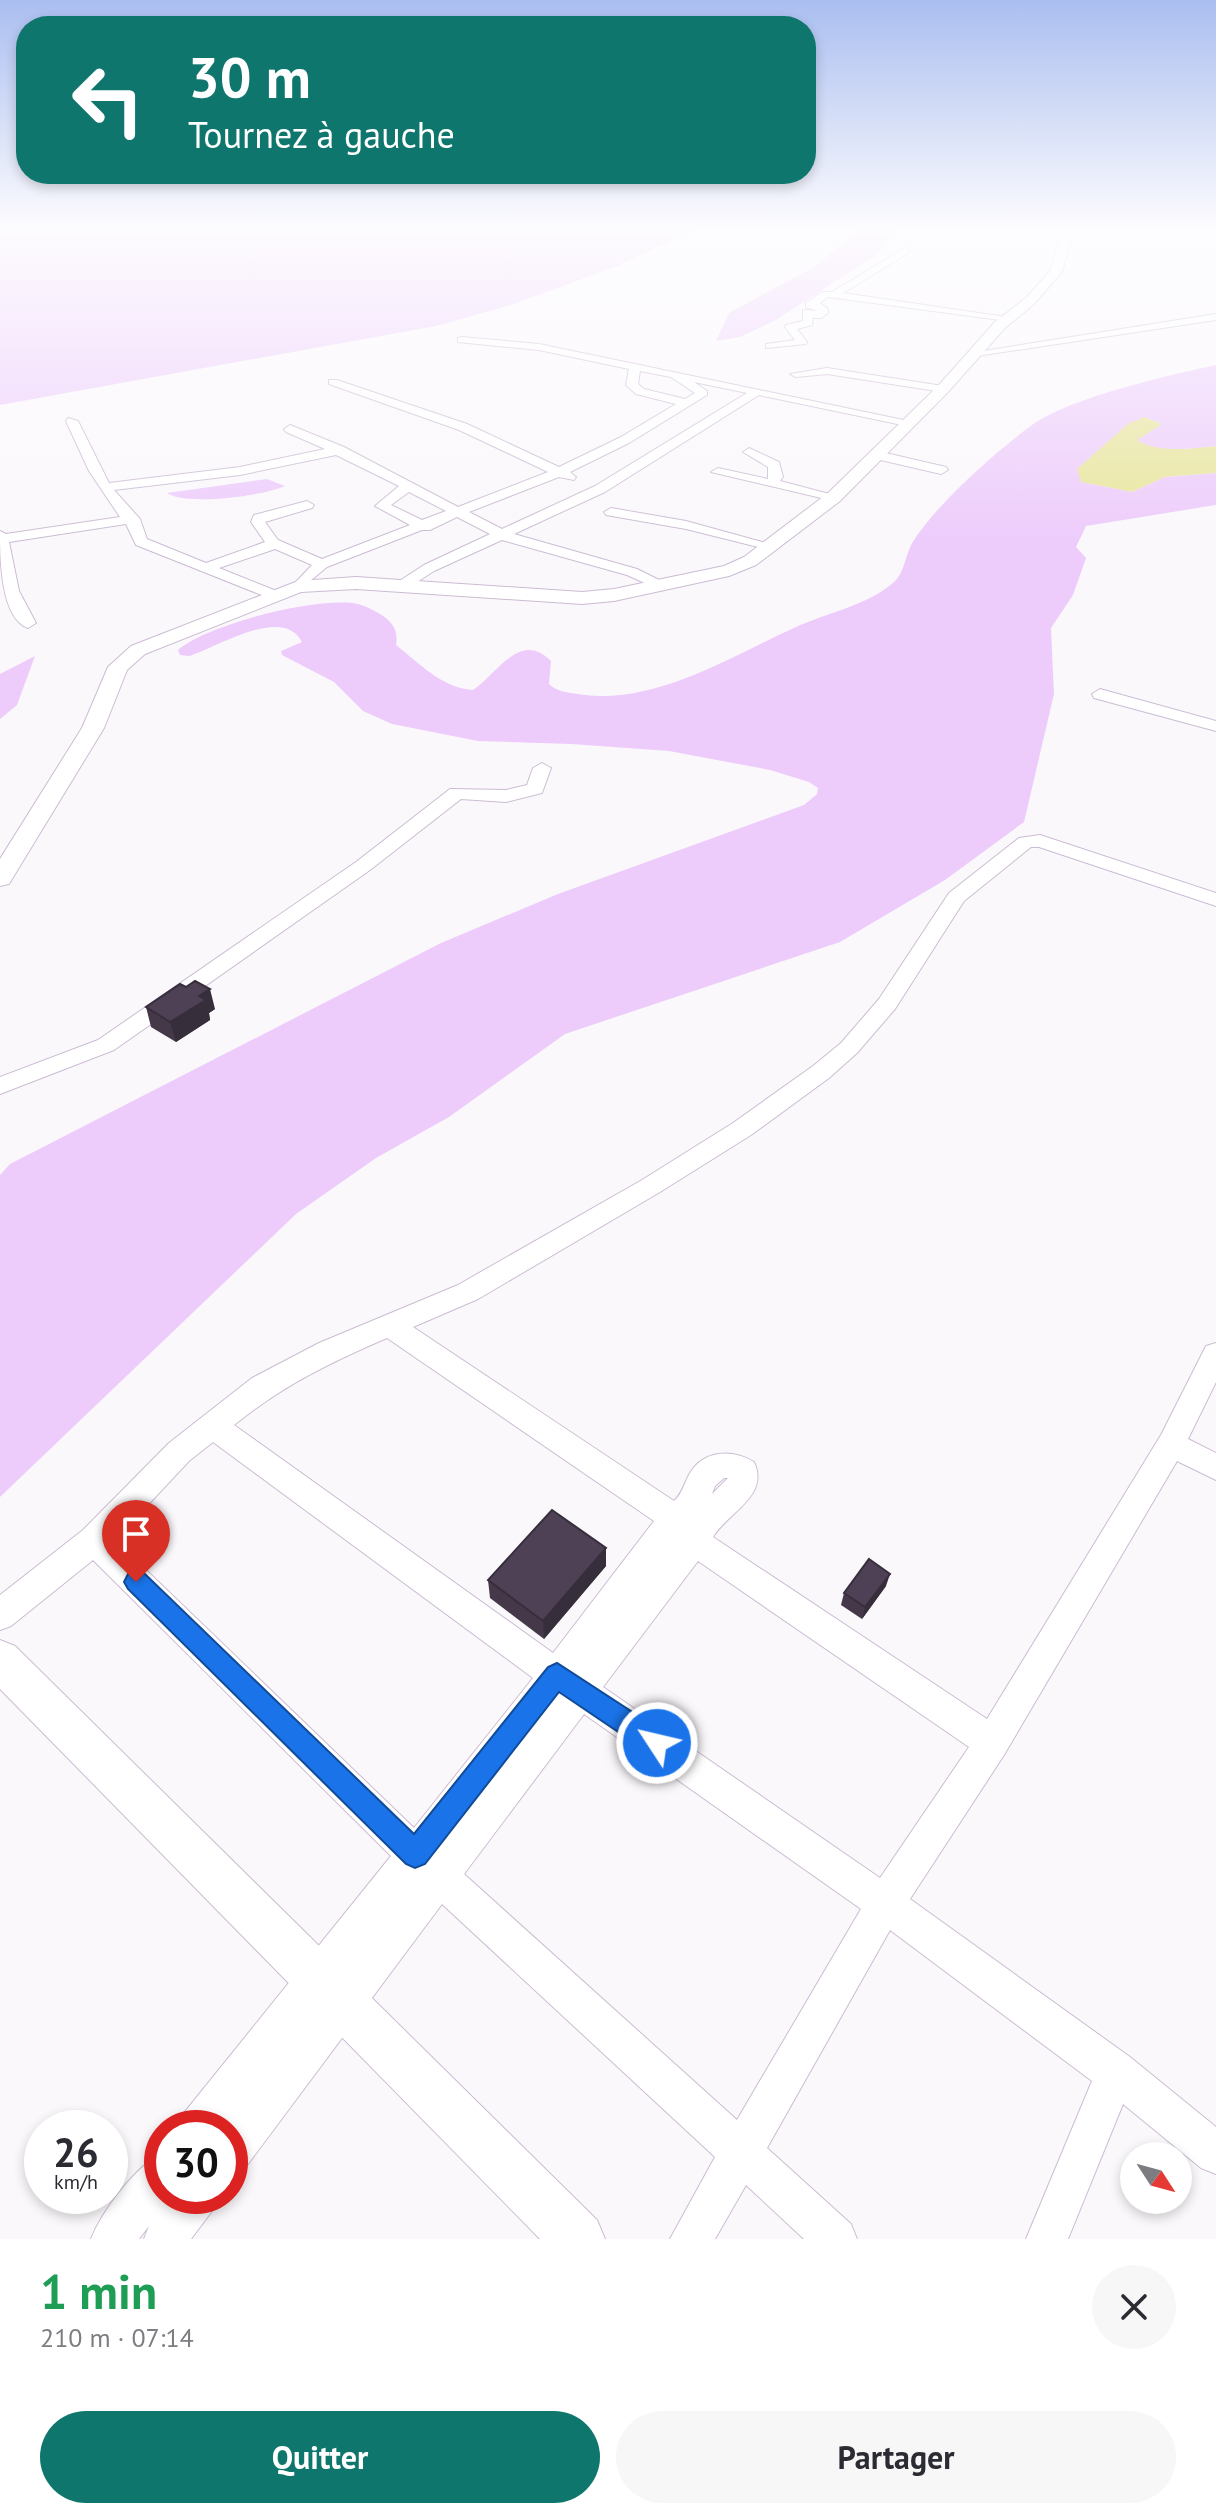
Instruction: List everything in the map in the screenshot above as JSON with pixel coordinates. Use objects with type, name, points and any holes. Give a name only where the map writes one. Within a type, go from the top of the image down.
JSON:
[{"type":"main road","points":[[0,879],[93,728],[118,667],[138,650],[298,587],[356,583],[582,598],[614,595],[729,570],[770,546],[834,497],[995,332]]},
{"type":"main road","points":[[0,1660],[578,2239]]},
{"type":"street","points":[[770,346],[802,342],[794,332]]},
{"type":"street","points":[[977,353],[1113,332]]},
{"type":"street","points":[[486,333],[569,353]]},
{"type":"street","points":[[462,340],[509,342],[569,353],[907,422]]},
{"type":"street","points":[[635,366],[632,385],[640,392],[686,403]]},
{"type":"street","points":[[796,374],[827,371],[943,389]]},
{"type":"street","points":[[675,375],[703,393]]},
{"type":"street","points":[[333,382],[463,427],[596,490]]},
{"type":"street","points":[[298,587],[322,564],[425,527],[560,472],[621,434],[686,403],[715,384]]},
{"type":"street","points":[[403,585],[429,568],[596,490],[756,392]]},
{"type":"street","points":[[72,421],[84,452],[116,504],[133,519],[141,542],[274,595]]},
{"type":"street","points":[[290,429],[340,450],[502,535],[632,572],[660,586]]},
{"type":"street","points":[[105,487],[240,471],[340,450]]},
{"type":"street","points":[[749,452],[774,465],[776,477],[773,483]]},
{"type":"street","points":[[877,455],[941,470]]},
{"type":"street","points":[[718,472],[834,497]]},
{"type":"street","points":[[507,475],[528,485]]},
{"type":"street","points":[[407,487],[382,506],[425,527]]},
{"type":"street","points":[[307,505],[259,518],[258,522],[273,543],[322,564]]},
{"type":"street","points":[[611,512],[632,518],[665,520],[770,546]]},
{"type":"street","points":[[28,623],[11,591],[1,537],[133,519]]},
{"type":"street","points":[[208,567],[239,559],[273,543]]},
{"type":"street","points":[[1100,694],[1216,726]]},
{"type":"street","points":[[0,1086],[106,1045],[363,866],[457,793],[506,796],[535,789],[542,768]]},
{"type":"street","points":[[0,1615],[94,1540],[211,1424],[283,1373],[468,1292],[651,1186],[742,1129],[821,1072],[849,1048],[887,1004],[956,897],[1026,842],[1040,841],[1216,900]]},
{"type":"street","points":[[389,1325],[992,1743]]},
{"type":"street","points":[[691,2239],[886,1902],[992,1743],[1171,1444],[1216,1354]]},
{"type":"street","points":[[211,1424],[569,1683],[886,1902],[1116,2071],[1216,2153]]},
{"type":"street","points":[[1171,1444],[1216,1467]]},
{"type":"street","points":[[216,2110],[329,1991],[684,1530]]},
{"type":"street","points":[[94,1540],[428,1865],[836,2239]]},
{"type":"street","points":[[248,2124],[329,1991]]},
{"type":"street","points":[[1047,2239],[1116,2071]]},
{"type":"street","points":[[112,2239],[144,2198]]},
{"type":"street","points":[[165,2239],[184,2214]]},
{"type":"shaded area","points":[[0,332],[400,332],[0,405]]},
{"type":"shaded area","points":[[720,332],[750,332],[740,337],[716,341]]},
{"type":"shaded area","points":[[1216,365],[1216,446],[1175,449],[1146,444],[1137,440],[1162,424],[1145,417],[1129,423],[1077,469],[1081,482],[1132,492],[1165,477],[1216,473],[1216,505],[1086,526],[1076,547],[1086,558],[1073,595],[1051,628],[1054,694],[1024,822],[945,880],[840,942],[565,1034],[449,1117],[376,1158],[296,1214],[0,1497],[0,1175],[10,1164],[441,943],[558,894],[804,805],[817,794],[818,788],[809,782],[770,770],[669,751],[478,741],[392,724],[363,711],[334,682],[282,655],[281,651],[302,642],[293,631],[280,627],[248,632],[189,656],[180,655],[178,650],[213,631],[265,614],[318,604],[358,604],[392,624],[397,637],[396,645],[432,674],[462,688],[473,690],[510,657],[529,650],[551,661],[549,684],[562,691],[606,696],[662,686],[689,677],[882,591],[897,579],[911,545],[922,530],[966,480],[1000,450],[1049,415],[1120,389]]},
{"type":"shaded area","points":[[1145,417],[1163,424],[1184,449],[1216,446],[1216,473],[1165,477],[1132,492],[1080,482],[1076,469],[1129,422]]},
{"type":"shaded area","points":[[267,479],[285,486],[225,498],[190,499],[167,493]]},
{"type":"shaded area","points":[[35,656],[17,705],[0,719],[0,674]]},
{"type":"building","points":[[195,981],[210,989],[199,996],[206,1000],[170,1022],[146,1007],[180,984],[186,987]]},
{"type":"building","points":[[552,1510],[606,1548],[543,1621],[488,1580]]},
{"type":"building","points":[[869,1559],[890,1574],[865,1607],[844,1593]]},
{"type":"route","points":[[136,1582],[415,1854],[557,1675],[657,1743]]}]
